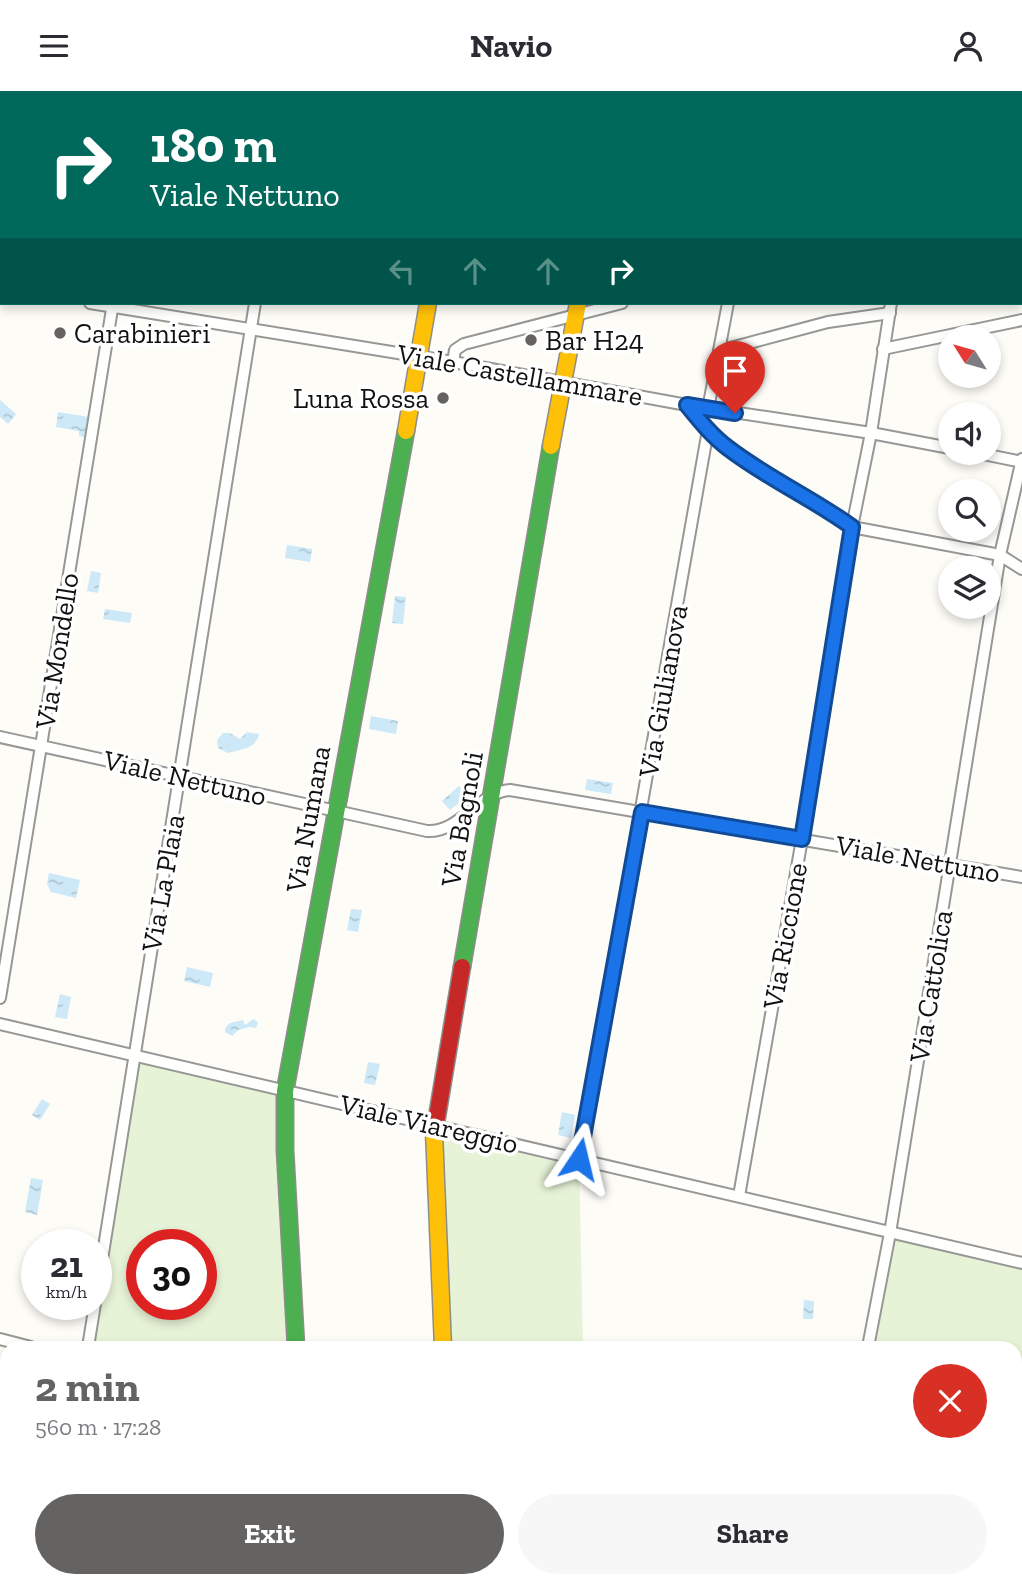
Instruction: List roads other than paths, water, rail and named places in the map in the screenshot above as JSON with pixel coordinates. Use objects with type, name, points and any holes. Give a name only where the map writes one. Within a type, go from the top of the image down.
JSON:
[{"type":"street","name":"Viale Castellammare","points":[[113,305],[453,362],[708,409],[938,446]]},
{"type":"street","name":"Via Mondello","points":[[0,998],[113,305]]},
{"type":"street","name":"Via La Plaia","points":[[107,1229],[255,305]]},
{"type":"street","points":[[453,362],[454,351],[464,344],[578,309],[607,305]]},
{"type":"street","points":[[708,409],[728,305]]},
{"type":"street","name":"Via Numana","points":[[296,1341],[285,1150],[285,1091],[420,358],[423,307]]},
{"type":"street","points":[[719,351],[890,308]]},
{"type":"street","name":"Via Riccione","points":[[739,1196],[802,839],[890,308]]},
{"type":"street","name":"Via Bagnoli","points":[[443,1341],[435,1126],[562,383],[578,309]]},
{"type":"street","points":[[883,349],[1022,320]]},
{"type":"street","points":[[687,405],[708,430],[742,459],[852,527],[1000,555],[1022,569]]},
{"type":"street","name":"Via Giulianova","points":[[579,1159],[708,430]]},
{"type":"street","points":[[1001,457],[1022,461]]},
{"type":"street","name":"Via Cattolica","points":[[869,1341],[890,1233],[1000,555],[1022,461]]},
{"type":"street","name":"Viale Nettuno","points":[[0,737],[433,831],[453,823],[493,795],[510,790],[1022,877]]},
{"type":"street","name":"Viale Viareggio","points":[[0,1024],[134,1053],[285,1091],[1022,1263]]},
{"type":"street","points":[[90,1341],[93,1320]]},
{"type":"water","points":[[0,400],[16,414],[8,424],[0,417]]},
{"type":"water","points":[[58,412],[89,417],[85,437],[79,436],[79,431],[56,427]]},
{"type":"water","points":[[287,545],[312,549],[310,562],[285,558]]},
{"type":"water","points":[[91,571],[101,573],[98,593],[87,591]]},
{"type":"water","points":[[395,596],[406,597],[403,624],[392,623]]},
{"type":"water","points":[[105,609],[132,613],[130,623],[103,619]]},
{"type":"water","points":[[371,716],[398,721],[396,734],[369,729]]},
{"type":"water","points":[[247,732],[259,734],[251,746],[228,753],[218,748],[217,740],[223,733],[230,733],[240,739]]},
{"type":"water","points":[[587,779],[613,783],[611,794],[585,790]]},
{"type":"water","points":[[459,786],[467,796],[450,810],[442,801]]},
{"type":"water","points":[[49,873],[80,880],[76,898],[51,892],[47,884]]},
{"type":"water","points":[[351,909],[362,910],[358,932],[347,930]]},
{"type":"water","points":[[187,967],[213,973],[210,987],[184,981]]},
{"type":"water","points":[[60,994],[71,997],[67,1019],[55,1017]]},
{"type":"water","points":[[253,1019],[258,1022],[256,1028],[238,1030],[232,1036],[225,1032],[231,1023],[243,1020],[245,1025]]},
{"type":"water","points":[[368,1062],[380,1064],[375,1085],[364,1083]]},
{"type":"water","points":[[42,1099],[50,1104],[40,1120],[32,1115]]},
{"type":"water","points":[[562,1112],[575,1115],[571,1138],[558,1135]]},
{"type":"water","points":[[31,1178],[43,1180],[37,1215],[25,1212]]},
{"type":"water","points":[[804,1300],[814,1301],[813,1319],[803,1319]]},
{"type":"place","name":"Carabinieri","points":[[60,333]]},
{"type":"place","name":"Bar H24","points":[[531,340]]},
{"type":"place","name":"Luna Rossa","points":[[443,398]]}]
